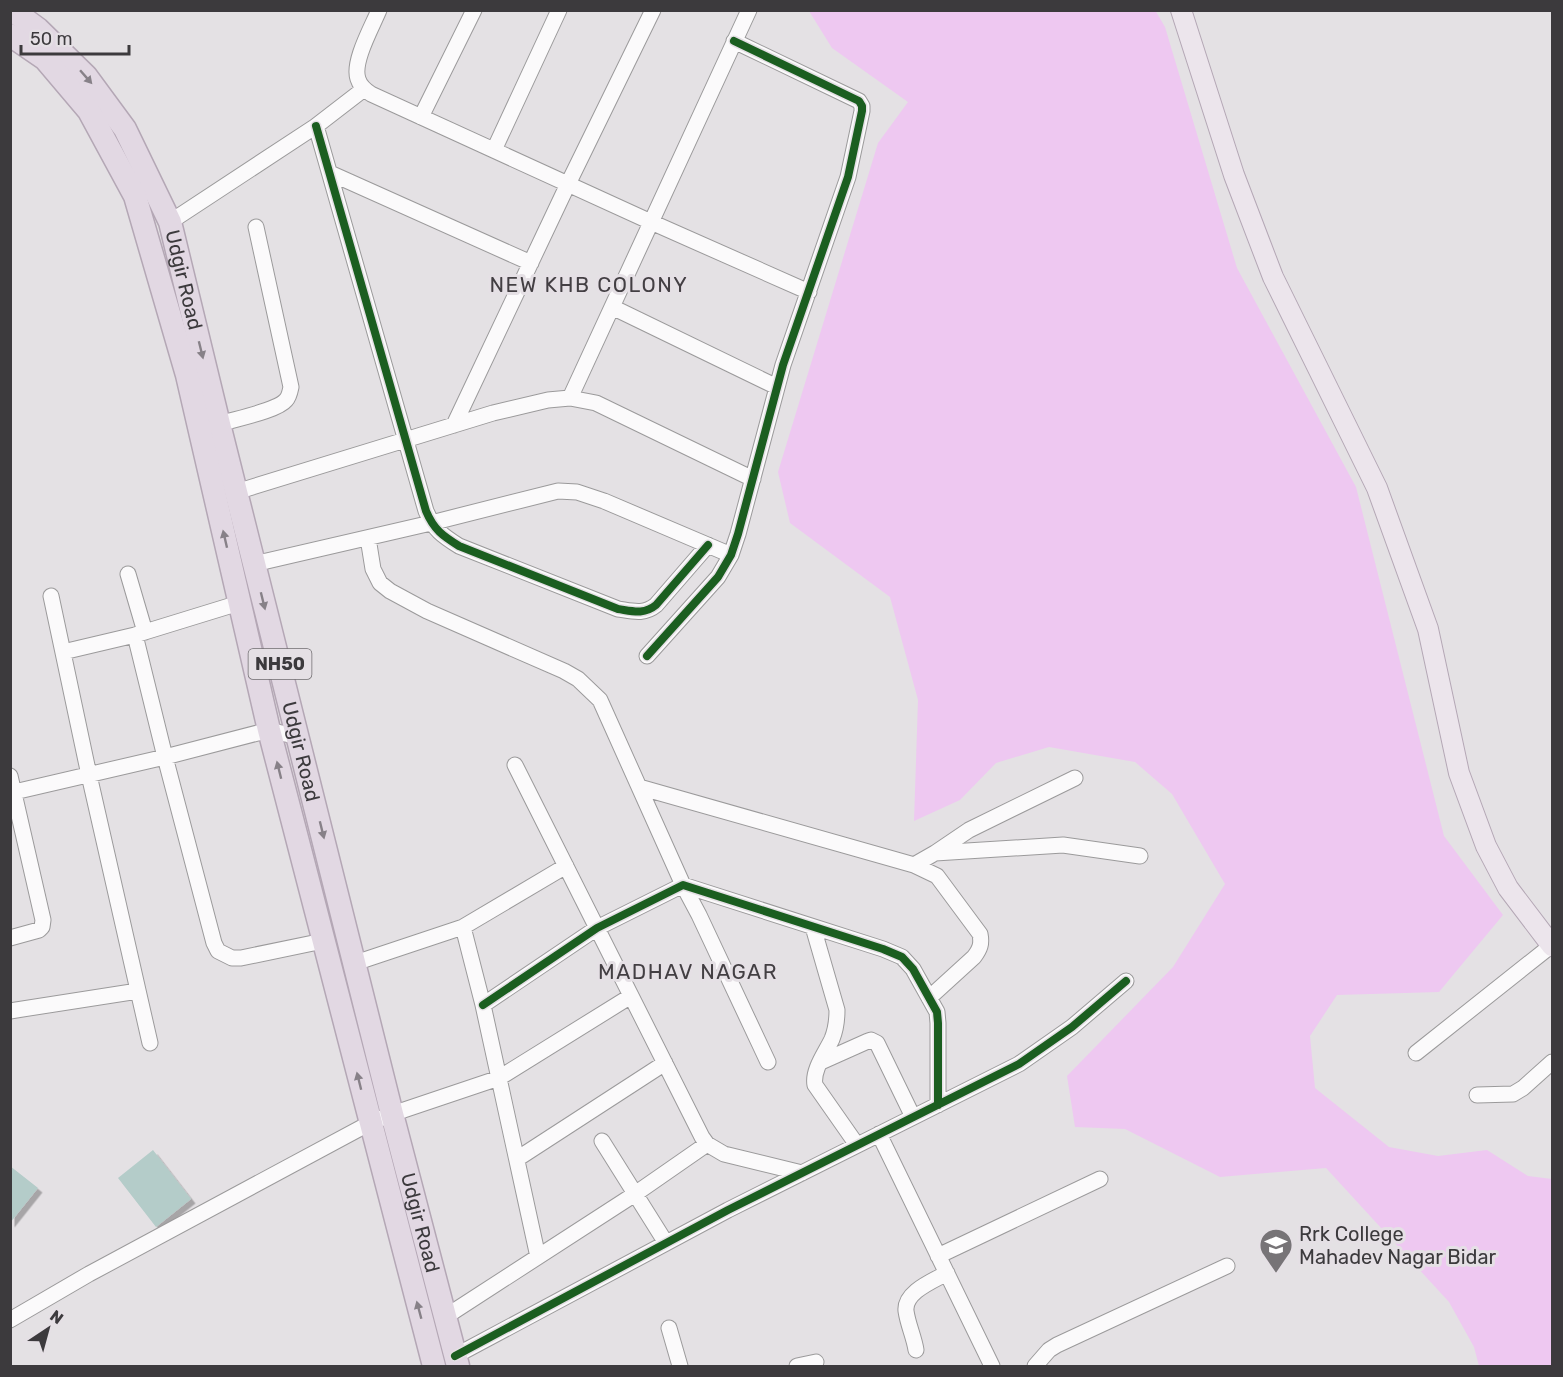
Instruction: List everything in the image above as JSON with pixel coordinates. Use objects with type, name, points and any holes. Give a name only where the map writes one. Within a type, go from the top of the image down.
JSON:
[{"type":"highway","name":"Udgir Road","points":[[12,10],[38,29],[86,76],[126,129],[170,222],[392,1114],[457,1361]]},
{"type":"highway","name":"Udgir Road","points":[[10,35],[45,59],[89,111],[135,196],[187,375],[268,730],[434,1366]]},
{"type":"main road","points":[[1181,10],[1234,175],[1274,276],[1377,489],[1428,629],[1459,773],[1486,846],[1508,888],[1552,945]]},
{"type":"street","points":[[379,10],[359,57],[357,73],[358,80],[370,94],[809,292]]},
{"type":"street","points":[[422,117],[474,10]]},
{"type":"street","points":[[494,150],[559,10]]},
{"type":"street","points":[[454,425],[653,10]]},
{"type":"street","points":[[570,398],[748,10]]},
{"type":"street","points":[[647,656],[718,577],[731,555],[783,365],[848,177],[862,106],[859,101],[734,41]]},
{"type":"street","points":[[170,222],[316,126],[364,89]]},
{"type":"street","points":[[316,126],[426,512],[431,523],[441,534],[459,546],[618,609],[636,612],[644,612],[656,605],[708,545]]},
{"type":"street","points":[[330,173],[531,263]]},
{"type":"street","points":[[219,424],[276,407],[285,402],[290,395],[291,387],[256,226]]},
{"type":"street","points":[[612,307],[777,387]]},
{"type":"street","points":[[236,492],[494,413],[548,400],[570,398],[596,403],[753,479]]},
{"type":"street","points":[[254,564],[558,491],[577,492],[604,501],[731,555]]},
{"type":"street","points":[[368,537],[373,569],[380,583],[390,591],[427,611],[564,671],[578,679],[600,700],[682,885],[699,915],[768,1062]]},
{"type":"street","points":[[128,574],[165,757],[218,951],[232,958],[242,958],[323,941]]},
{"type":"street","points":[[51,596],[150,1043]]},
{"type":"street","points":[[63,652],[140,633],[239,603]]},
{"type":"street","points":[[12,793],[268,730],[298,737]]},
{"type":"street","points":[[515,765],[702,1137],[707,1144],[724,1154],[802,1173]]},
{"type":"street","points":[[10,776],[12,793],[43,920],[39,930],[10,938]]},
{"type":"street","points":[[914,865],[969,830],[1075,778]]},
{"type":"street","points":[[639,787],[914,865],[937,876],[980,934],[981,942],[980,949],[974,957],[929,998]]},
{"type":"street","points":[[935,853],[1063,845],[1140,856]]},
{"type":"street","points":[[355,963],[463,927],[566,866]]},
{"type":"street","points":[[483,1005],[597,928],[682,885],[902,957],[913,969],[937,1012],[939,1023],[938,1104]]},
{"type":"street","points":[[463,927],[483,1005],[538,1257]]},
{"type":"street","points":[[813,927],[837,1010],[837,1023],[815,1075],[815,1085],[857,1145]]},
{"type":"street","points":[[1416,1053],[1552,945]]},
{"type":"street","points":[[457,1361],[666,1243],[1019,1064],[1072,1028],[1126,981]]},
{"type":"street","points":[[10,1011],[138,991]]},
{"type":"street","points":[[10,1320],[89,1274],[370,1123],[499,1078],[631,996]]},
{"type":"street","points":[[821,1062],[868,1041],[874,1041],[913,1117]]},
{"type":"street","points":[[1477,1095],[1514,1094],[1552,1062]]},
{"type":"street","points":[[517,1159],[665,1063]]},
{"type":"street","points":[[879,1134],[992,1366]]},
{"type":"street","points":[[602,1141],[666,1243]]},
{"type":"street","points":[[445,1317],[635,1194],[707,1144]]},
{"type":"street","points":[[938,1256],[1101,1179]]},
{"type":"street","points":[[1035,1366],[1049,1350],[1057,1345],[1227,1266]]},
{"type":"street","points":[[916,1350],[906,1310],[910,1297],[947,1273]]},
{"type":"street","points":[[669,1328],[680,1366]]},
{"type":"street","points":[[797,1366],[816,1362]]},
{"type":"shaded area","points":[[1155,10],[1165,27],[1237,268],[1356,487],[1444,836],[1503,915],[1439,992],[1337,995],[1310,1036],[1315,1088],[1389,1147],[1438,1156],[1487,1150],[1528,1176],[1552,1179],[1552,1366],[1479,1366],[1474,1347],[1449,1302],[1326,1168],[1220,1177],[1125,1129],[1075,1127],[1067,1076],[1173,967],[1225,884],[1172,794],[1135,762],[1049,747],[996,763],[960,800],[914,821],[918,700],[890,597],[790,523],[778,472],[878,143],[908,102],[832,48],[809,11]]},
{"type":"building","points":[[153,1150],[191,1199],[156,1227],[118,1178]]},
{"type":"building","points":[[10,1166],[38,1188],[10,1223]]},
{"type":"cycle path","points":[[647,656],[718,577],[731,555],[783,365],[848,177],[862,111],[859,101],[734,41]]},
{"type":"cycle path","points":[[316,126],[426,511],[440,532],[459,546],[618,609],[638,612],[656,605],[708,545]]},
{"type":"cycle path","points":[[483,1005],[597,928],[683,885],[902,957],[913,969],[937,1012],[938,1105]]},
{"type":"cycle path","points":[[455,1356],[728,1210],[1019,1064],[1072,1027],[1126,981]]},
{"type":"place","name":"Rrk College Mahadev Nagar Bidar","points":[[1276,1274]]},
{"type":"district","name":"NEW KHB COLONY","points":[[589,284]]},
{"type":"district","name":"MADHAV NAGAR","points":[[688,971]]}]
